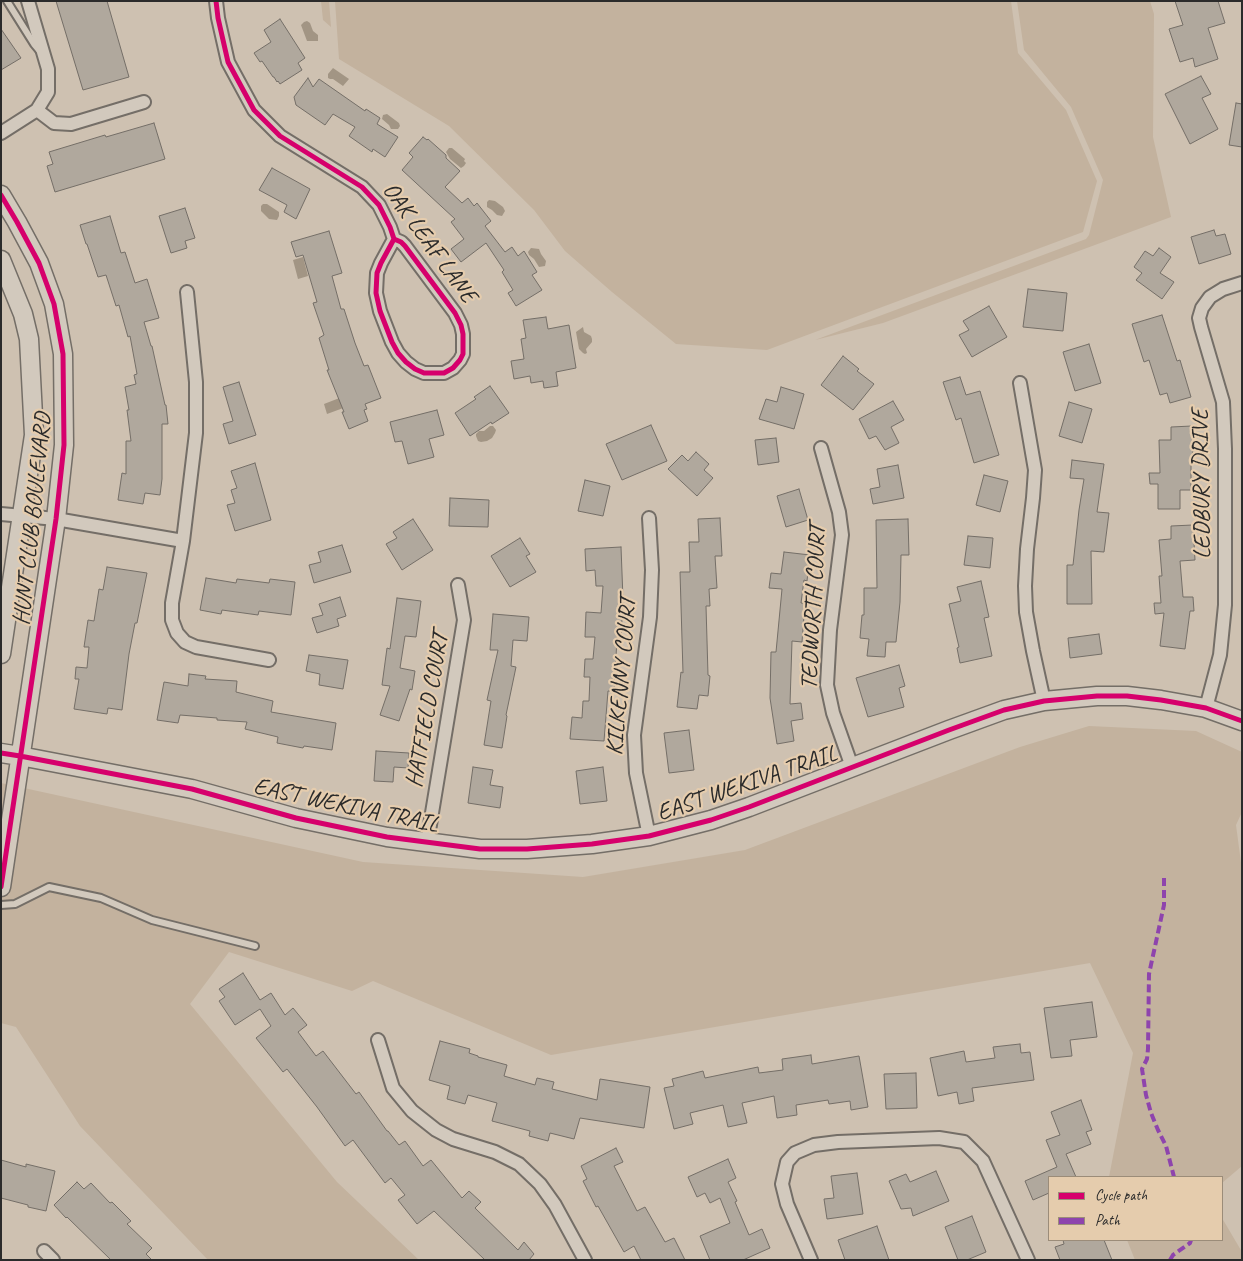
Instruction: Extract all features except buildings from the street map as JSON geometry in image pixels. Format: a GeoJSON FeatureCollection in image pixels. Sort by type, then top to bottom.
{"type":"FeatureCollection","features":[{"type":"Feature","properties":{"kind":"street"},"geometry":{"type":"LineString","coordinates":[[1,133],[37,110],[48,92],[48,70],[28,1]]}},
{"type":"Feature","properties":{"kind":"street","name":"OAK LEAF LANE"},"geometry":{"type":"LineString","coordinates":[[216,1],[228,62],[254,110],[280,136],[362,187],[379,205],[394,239],[381,263],[376,283],[378,301],[392,342],[398,353],[415,369],[424,373],[444,373],[453,368],[463,354],[463,334],[455,313],[405,246],[394,239]]}},
{"type":"Feature","properties":{"kind":"street"},"geometry":{"type":"LineString","coordinates":[[37,110],[54,123],[71,124],[144,102]]}},
{"type":"Feature","properties":{"kind":"street","name":"HUNT CLUB BOULEVARD"},"geometry":{"type":"LineString","coordinates":[[1,195],[39,263],[54,304],[63,354],[64,445],[56,519],[1,888]]}},
{"type":"Feature","properties":{"kind":"street","name":"HUNT CLUB BOULEVARD"},"geometry":{"type":"LineString","coordinates":[[1,260],[23,314],[29,339],[34,435],[1,654]]}},
{"type":"Feature","properties":{"kind":"street","name":"LEDBURY DRIVE"},"geometry":{"type":"LineString","coordinates":[[1206,708],[1220,655],[1225,605],[1225,449],[1223,402],[1199,318],[1202,308],[1210,297],[1242,283]]}},
{"type":"Feature","properties":{"kind":"street"},"geometry":{"type":"LineString","coordinates":[[187,292],[196,382],[196,433],[172,603],[172,620],[177,633],[184,642],[196,647],[269,660]]}},
{"type":"Feature","properties":{"kind":"street"},"geometry":{"type":"LineString","coordinates":[[1020,383],[1035,470],[1026,549],[1026,612],[1032,651],[1044,701]]}},
{"type":"Feature","properties":{"kind":"street","name":"TEDWORTH COURT"},"geometry":{"type":"LineString","coordinates":[[821,448],[840,512],[842,535],[830,630],[827,685],[833,713],[852,767]]}},
{"type":"Feature","properties":{"kind":"street"},"geometry":{"type":"LineString","coordinates":[[1,514],[56,519],[182,541]]}},
{"type":"Feature","properties":{"kind":"street","name":"KILKENNY COURT"},"geometry":{"type":"LineString","coordinates":[[649,518],[652,570],[650,617],[634,735],[636,773],[649,836]]}},
{"type":"Feature","properties":{"kind":"street","name":"HATFIELD COURT"},"geometry":{"type":"LineString","coordinates":[[427,843],[464,620],[458,585]]}},
{"type":"Feature","properties":{"kind":"street","name":"EAST WEKIVA TRAIL"},"geometry":{"type":"LineString","coordinates":[[1,753],[192,790],[306,820],[387,837],[480,849],[527,849],[592,844],[649,836],[710,820],[749,808],[1004,710],[1044,701],[1097,696],[1127,696],[1206,708],[1242,721]]}},
{"type":"Feature","properties":{"kind":"street"},"geometry":{"type":"LineString","coordinates":[[378,1040],[393,1088],[412,1111],[436,1130],[453,1139],[495,1152],[519,1164],[540,1184],[555,1205],[585,1260]]}},
{"type":"Feature","properties":{"kind":"street"},"geometry":{"type":"LineString","coordinates":[[811,1260],[787,1204],[782,1184],[787,1162],[795,1153],[814,1145],[838,1142],[939,1138],[964,1142],[983,1161],[1028,1260]]}},
{"type":"Feature","properties":{"kind":"lane"},"geometry":{"type":"LineString","coordinates":[[7,1],[34,44],[44,56]]}},
{"type":"Feature","properties":{"kind":"lane"},"geometry":{"type":"LineString","coordinates":[[1,905],[15,904],[49,887],[101,898],[152,920],[255,946]]}},
{"type":"Feature","properties":{"kind":"shaded area"},"geometry":{"type":"Polygon","coordinates":[[[321,1],[329,1],[331,27],[323,20],[321,1]]]}},
{"type":"Feature","properties":{"kind":"shaded area"},"geometry":{"type":"Polygon","coordinates":[[[335,1],[1011,1],[1018,53],[1066,110],[1097,181],[1083,232],[767,350],[676,344],[565,251],[534,210],[449,126],[339,59],[335,1]]]}},
{"type":"Feature","properties":{"kind":"shaded area"},"geometry":{"type":"Polygon","coordinates":[[[1017,1],[1150,1],[1154,14],[1153,137],[1171,217],[883,323],[815,340],[1086,239],[1089,235],[1103,180],[1071,107],[1024,50],[1017,1]]]}},
{"type":"Feature","properties":{"kind":"shaded area"},"geometry":{"type":"Polygon","coordinates":[[[307,21],[318,35],[318,41],[307,41],[301,25],[307,21]]]}},
{"type":"Feature","properties":{"kind":"shaded area"},"geometry":{"type":"Polygon","coordinates":[[[333,68],[349,79],[343,86],[328,78],[328,74],[333,68]]]}},
{"type":"Feature","properties":{"kind":"shaded area"},"geometry":{"type":"Polygon","coordinates":[[[387,114],[399,123],[398,129],[391,129],[382,119],[383,115],[387,114]]]}},
{"type":"Feature","properties":{"kind":"shaded area"},"geometry":{"type":"Polygon","coordinates":[[[449,148],[452,148],[465,159],[466,163],[464,166],[461,168],[450,159],[446,152],[449,148]]]}},
{"type":"Feature","properties":{"kind":"shaded area"},"geometry":{"type":"Polygon","coordinates":[[[489,200],[495,201],[503,207],[505,211],[502,216],[497,215],[487,207],[489,200]]]}},
{"type":"Feature","properties":{"kind":"shaded area"},"geometry":{"type":"Polygon","coordinates":[[[267,204],[279,212],[277,220],[269,219],[261,211],[261,206],[267,204]]]}},
{"type":"Feature","properties":{"kind":"shaded area"},"geometry":{"type":"Polygon","coordinates":[[[531,248],[539,249],[546,261],[545,266],[539,267],[529,255],[528,252],[531,248]]]}},
{"type":"Feature","properties":{"kind":"shaded area"},"geometry":{"type":"Polygon","coordinates":[[[303,257],[308,276],[298,279],[293,260],[303,257]]]}},
{"type":"Feature","properties":{"kind":"shaded area"},"geometry":{"type":"Polygon","coordinates":[[[583,327],[584,332],[591,336],[592,339],[585,354],[579,349],[576,332],[583,327]]]}},
{"type":"Feature","properties":{"kind":"shaded area"},"geometry":{"type":"Polygon","coordinates":[[[342,397],[346,407],[327,414],[324,404],[342,397]]]}},
{"type":"Feature","properties":{"kind":"shaded area"},"geometry":{"type":"Polygon","coordinates":[[[493,426],[496,430],[492,438],[487,441],[478,441],[476,434],[493,426]]]}},
{"type":"Feature","properties":{"kind":"shaded area"},"geometry":{"type":"Polygon","coordinates":[[[1089,726],[1196,731],[1242,752],[1242,812],[1236,825],[1242,870],[1242,1166],[1223,1182],[1223,1176],[1109,1176],[1133,1053],[1090,963],[551,1055],[373,981],[352,991],[229,952],[190,1004],[337,1182],[419,1260],[208,1260],[80,1126],[16,1027],[1,1023],[1,783],[363,862],[583,877],[745,850],[1020,747],[1089,726]]]}},
{"type":"Feature","properties":{"kind":"shaded area"},"geometry":{"type":"Polygon","coordinates":[[[1223,1220],[1242,1252],[1242,1260],[1135,1260],[1127,1241],[1223,1241],[1223,1220]]]}},
{"type":"Feature","properties":{"kind":"marked path"},"geometry":{"type":"LineString","coordinates":[[1164,878],[1164,905],[1149,974],[1148,1049],[1147,1059],[1142,1069],[1151,1113],[1166,1146],[1174,1176]]}},
{"type":"Feature","properties":{"kind":"marked path"},"geometry":{"type":"LineString","coordinates":[[1170,1260],[1173,1255],[1191,1241]]}},
{"type":"Feature","properties":{"kind":"cycle path"},"geometry":{"type":"LineString","coordinates":[[216,1],[228,62],[254,110],[280,136],[362,187],[379,205],[394,239],[405,246],[455,313],[463,334],[463,354],[453,368],[444,373],[424,373],[406,362],[392,342],[380,311],[376,293],[377,273],[394,239]]}},
{"type":"Feature","properties":{"kind":"cycle path"},"geometry":{"type":"LineString","coordinates":[[1,195],[39,263],[54,304],[63,354],[64,445],[56,519],[1,887]]}},
{"type":"Feature","properties":{"kind":"cycle path"},"geometry":{"type":"LineString","coordinates":[[1,753],[192,789],[296,818],[387,837],[480,849],[527,849],[592,844],[649,836],[711,820],[1004,710],[1044,701],[1097,696],[1127,696],[1206,708],[1242,721]]}}]}
